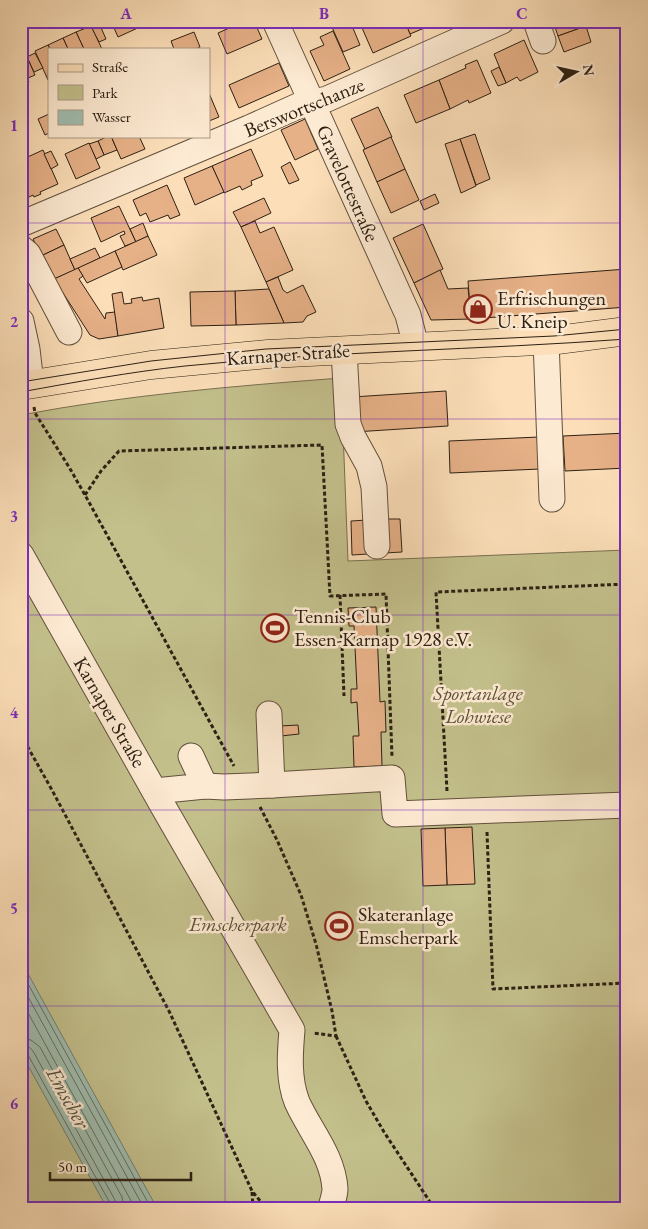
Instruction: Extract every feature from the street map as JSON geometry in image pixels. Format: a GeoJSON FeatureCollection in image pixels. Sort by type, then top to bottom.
{"type":"FeatureCollection","features":[{"type":"Feature","properties":{"kind":"main road","name":"Karnaper Straße"},"geometry":{"type":"LineString","coordinates":[[26,385],[151,365],[268,354],[551,340],[627,331]]}},
{"type":"Feature","properties":{"kind":"main road","name":"Karnaper Straße"},"geometry":{"type":"LineString","coordinates":[[551,340],[627,343]]}},
{"type":"Feature","properties":{"kind":"street","name":"Gravelottestraße"},"geometry":{"type":"LineString","coordinates":[[275,21],[408,315],[416,346]]}},
{"type":"Feature","properties":{"kind":"street","name":"Berswortschanze"},"geometry":{"type":"LineString","coordinates":[[21,224],[298,106],[327,99],[502,21]]}},
{"type":"Feature","properties":{"kind":"street"},"geometry":{"type":"LineString","coordinates":[[21,248],[28,254],[69,332]]}},
{"type":"Feature","properties":{"kind":"street"},"geometry":{"type":"LineString","coordinates":[[21,321],[27,349],[26,385]]}},
{"type":"Feature","properties":{"kind":"street"},"geometry":{"type":"LineString","coordinates":[[551,340],[552,499]]}},
{"type":"Feature","properties":{"kind":"street"},"geometry":{"type":"LineString","coordinates":[[344,350],[348,424],[369,466],[374,487],[377,546]]}},
{"type":"Feature","properties":{"kind":"street","name":"Karnaper Straße"},"geometry":{"type":"LineString","coordinates":[[21,555],[292,1030]]}},
{"type":"Feature","properties":{"kind":"street"},"geometry":{"type":"LineString","coordinates":[[269,714],[272,785]]}},
{"type":"Feature","properties":{"kind":"street"},"geometry":{"type":"LineString","coordinates":[[191,756],[205,786]]}},
{"type":"Feature","properties":{"kind":"street"},"geometry":{"type":"LineString","coordinates":[[155,791],[205,786],[272,785],[392,778],[395,814],[627,805]]}},
{"type":"Feature","properties":{"kind":"street"},"geometry":{"type":"LineString","coordinates":[[292,1030],[290,1074],[297,1100],[329,1160],[335,1191],[331,1208]]}},
{"type":"Feature","properties":{"kind":"path"},"geometry":{"type":"LineString","coordinates":[[26,385],[35,413],[85,495],[240,777],[257,801],[284,852],[301,895],[316,944],[336,1036],[370,1109],[434,1208]]}},
{"type":"Feature","properties":{"kind":"path"},"geometry":{"type":"LineString","coordinates":[[85,495],[101,471],[119,451],[322,444],[330,596],[386,594],[392,778]]}},
{"type":"Feature","properties":{"kind":"path"},"geometry":{"type":"LineString","coordinates":[[448,812],[436,592],[627,584]]}},
{"type":"Feature","properties":{"kind":"path"},"geometry":{"type":"LineString","coordinates":[[340,596],[344,696]]}},
{"type":"Feature","properties":{"kind":"path"},"geometry":{"type":"LineString","coordinates":[[21,735],[169,1011],[252,1191],[266,1208]]}},
{"type":"Feature","properties":{"kind":"path"},"geometry":{"type":"LineString","coordinates":[[486,810],[493,989],[627,983]]}},
{"type":"Feature","properties":{"kind":"path"},"geometry":{"type":"LineString","coordinates":[[292,1030],[336,1036]]}},
{"type":"Feature","properties":{"kind":"path"},"geometry":{"type":"LineString","coordinates":[[252,1191],[253,1208]]}},
{"type":"Feature","properties":{"kind":"green space"},"geometry":{"type":"Polygon","coordinates":[[[341,378],[348,561],[627,550],[627,1208],[21,1208],[21,415],[141,397],[341,378]]]}},
{"type":"Feature","properties":{"kind":"water","name":"Emscher"},"geometry":{"type":"Polygon","coordinates":[[[21,961],[157,1208],[107,1208],[21,1053],[21,961]]]}},
{"type":"Feature","properties":{"kind":"building"},"geometry":{"type":"Polygon","coordinates":[[[111,21],[153,21],[118,37],[111,21]]]}},
{"type":"Feature","properties":{"kind":"building"},"geometry":{"type":"Polygon","coordinates":[[[245,21],[254,21],[262,39],[227,54],[218,33],[245,21]]]}},
{"type":"Feature","properties":{"kind":"building"},"geometry":{"type":"Polygon","coordinates":[[[340,21],[350,21],[360,45],[343,52],[331,25],[340,21]]]}},
{"type":"Feature","properties":{"kind":"building"},"geometry":{"type":"Polygon","coordinates":[[[359,21],[405,21],[411,36],[373,53],[359,21]]]}},
{"type":"Feature","properties":{"kind":"building"},"geometry":{"type":"Polygon","coordinates":[[[405,21],[444,21],[410,34],[405,21]]]}},
{"type":"Feature","properties":{"kind":"building"},"geometry":{"type":"Polygon","coordinates":[[[553,21],[584,21],[586,26],[558,36],[553,21]]]}},
{"type":"Feature","properties":{"kind":"building"},"geometry":{"type":"Polygon","coordinates":[[[99,23],[106,39],[99,42],[91,27],[99,23]]]}},
{"type":"Feature","properties":{"kind":"building"},"geometry":{"type":"Polygon","coordinates":[[[91,26],[102,48],[84,48],[76,32],[91,26]]]}},
{"type":"Feature","properties":{"kind":"building"},"geometry":{"type":"Polygon","coordinates":[[[586,26],[591,42],[564,52],[558,36],[586,26]]]}},
{"type":"Feature","properties":{"kind":"building"},"geometry":{"type":"Polygon","coordinates":[[[333,31],[350,69],[324,81],[310,51],[324,45],[320,37],[333,31]]]}},
{"type":"Feature","properties":{"kind":"building"},"geometry":{"type":"Polygon","coordinates":[[[76,32],[84,48],[68,48],[63,38],[76,32]]]}},
{"type":"Feature","properties":{"kind":"building"},"geometry":{"type":"Polygon","coordinates":[[[194,32],[200,47],[174,48],[171,41],[194,32]]]}},
{"type":"Feature","properties":{"kind":"building"},"geometry":{"type":"Polygon","coordinates":[[[63,38],[68,48],[50,48],[48,45],[63,38]]]}},
{"type":"Feature","properties":{"kind":"building"},"geometry":{"type":"Polygon","coordinates":[[[524,40],[538,72],[520,81],[517,77],[506,83],[494,54],[524,40]]]}},
{"type":"Feature","properties":{"kind":"building"},"geometry":{"type":"Polygon","coordinates":[[[48,45],[50,48],[48,80],[35,51],[48,45]]]}},
{"type":"Feature","properties":{"kind":"building"},"geometry":{"type":"Polygon","coordinates":[[[35,53],[43,68],[34,72],[27,57],[35,53]]]}},
{"type":"Feature","properties":{"kind":"building"},"geometry":{"type":"Polygon","coordinates":[[[27,57],[35,75],[28,78],[21,64],[21,59],[27,57]]]}},
{"type":"Feature","properties":{"kind":"building"},"geometry":{"type":"Polygon","coordinates":[[[477,60],[491,93],[469,103],[468,100],[450,109],[439,80],[466,68],[465,65],[477,60]]]}},
{"type":"Feature","properties":{"kind":"building"},"geometry":{"type":"Polygon","coordinates":[[[279,63],[289,86],[239,108],[229,85],[279,63]]]}},
{"type":"Feature","properties":{"kind":"building"},"geometry":{"type":"Polygon","coordinates":[[[21,64],[29,82],[21,86],[21,64]]]}},
{"type":"Feature","properties":{"kind":"building"},"geometry":{"type":"Polygon","coordinates":[[[499,67],[506,83],[498,86],[491,71],[499,67]]]}},
{"type":"Feature","properties":{"kind":"building"},"geometry":{"type":"Polygon","coordinates":[[[439,80],[450,109],[416,123],[404,95],[439,80]]]}},
{"type":"Feature","properties":{"kind":"building"},"geometry":{"type":"Polygon","coordinates":[[[210,95],[219,117],[210,121],[210,95]]]}},
{"type":"Feature","properties":{"kind":"building"},"geometry":{"type":"Polygon","coordinates":[[[378,107],[392,137],[365,149],[351,119],[378,107]]]}},
{"type":"Feature","properties":{"kind":"building"},"geometry":{"type":"Polygon","coordinates":[[[48,114],[48,134],[45,135],[38,119],[48,114]]]}},
{"type":"Feature","properties":{"kind":"building"},"geometry":{"type":"Polygon","coordinates":[[[305,119],[318,149],[295,160],[281,130],[305,119]]]}},
{"type":"Feature","properties":{"kind":"building"},"geometry":{"type":"Polygon","coordinates":[[[475,134],[490,179],[476,185],[460,139],[475,134]]]}},
{"type":"Feature","properties":{"kind":"building"},"geometry":{"type":"Polygon","coordinates":[[[391,137],[405,169],[377,182],[363,150],[391,137]]]}},
{"type":"Feature","properties":{"kind":"building"},"geometry":{"type":"Polygon","coordinates":[[[104,138],[112,138],[117,150],[104,155],[98,141],[104,138]]]}},
{"type":"Feature","properties":{"kind":"building"},"geometry":{"type":"Polygon","coordinates":[[[112,138],[140,138],[145,149],[121,159],[112,138]]]}},
{"type":"Feature","properties":{"kind":"building"},"geometry":{"type":"Polygon","coordinates":[[[460,139],[476,186],[461,193],[445,144],[460,139]]]}},
{"type":"Feature","properties":{"kind":"building"},"geometry":{"type":"Polygon","coordinates":[[[98,141],[104,155],[96,159],[89,144],[98,141]]]}},
{"type":"Feature","properties":{"kind":"building"},"geometry":{"type":"Polygon","coordinates":[[[89,143],[100,168],[76,179],[65,154],[89,143]]]}},
{"type":"Feature","properties":{"kind":"building"},"geometry":{"type":"Polygon","coordinates":[[[251,149],[263,176],[251,181],[252,185],[242,190],[240,186],[224,193],[212,166],[251,149]]]}},
{"type":"Feature","properties":{"kind":"building"},"geometry":{"type":"Polygon","coordinates":[[[43,150],[58,184],[40,192],[41,194],[34,197],[33,195],[21,201],[21,160],[43,150]]]}},
{"type":"Feature","properties":{"kind":"building"},"geometry":{"type":"Polygon","coordinates":[[[51,151],[58,165],[51,169],[44,154],[51,151]]]}},
{"type":"Feature","properties":{"kind":"building"},"geometry":{"type":"Polygon","coordinates":[[[290,162],[299,180],[289,184],[281,167],[290,162]]]}},
{"type":"Feature","properties":{"kind":"building"},"geometry":{"type":"Polygon","coordinates":[[[212,166],[224,192],[195,205],[184,178],[212,166]]]}},
{"type":"Feature","properties":{"kind":"building"},"geometry":{"type":"Polygon","coordinates":[[[405,169],[419,200],[391,213],[377,182],[405,169]]]}},
{"type":"Feature","properties":{"kind":"building"},"geometry":{"type":"Polygon","coordinates":[[[167,185],[180,215],[170,219],[168,215],[150,222],[146,213],[140,216],[133,200],[167,185]]]}},
{"type":"Feature","properties":{"kind":"building"},"geometry":{"type":"Polygon","coordinates":[[[435,194],[439,203],[424,210],[420,201],[435,194]]]}},
{"type":"Feature","properties":{"kind":"building"},"geometry":{"type":"Polygon","coordinates":[[[264,198],[271,213],[241,227],[233,212],[264,198]]]}},
{"type":"Feature","properties":{"kind":"building"},"geometry":{"type":"Polygon","coordinates":[[[119,206],[136,242],[125,246],[120,236],[125,234],[124,231],[101,242],[91,218],[119,206]]]}},
{"type":"Feature","properties":{"kind":"building"},"geometry":{"type":"Polygon","coordinates":[[[255,221],[260,233],[274,227],[293,270],[266,282],[241,227],[255,221]]]}},
{"type":"Feature","properties":{"kind":"building"},"geometry":{"type":"Polygon","coordinates":[[[143,223],[148,236],[136,242],[130,229],[143,223]]]}},
{"type":"Feature","properties":{"kind":"building"},"geometry":{"type":"Polygon","coordinates":[[[423,224],[443,269],[414,283],[393,238],[423,224]]]}},
{"type":"Feature","properties":{"kind":"building"},"geometry":{"type":"Polygon","coordinates":[[[56,229],[64,245],[41,256],[33,239],[56,229]]]}},
{"type":"Feature","properties":{"kind":"building"},"geometry":{"type":"Polygon","coordinates":[[[148,236],[157,255],[123,270],[115,251],[148,236]]]}},
{"type":"Feature","properties":{"kind":"building"},"geometry":{"type":"Polygon","coordinates":[[[64,245],[75,270],[54,279],[41,256],[64,245]]]}},
{"type":"Feature","properties":{"kind":"building"},"geometry":{"type":"Polygon","coordinates":[[[95,248],[100,258],[75,270],[70,259],[95,248]]]}},
{"type":"Feature","properties":{"kind":"building"},"geometry":{"type":"Polygon","coordinates":[[[115,251],[122,267],[87,283],[78,268],[115,251]]]}},
{"type":"Feature","properties":{"kind":"building"},"geometry":{"type":"Polygon","coordinates":[[[78,268],[83,276],[79,279],[105,319],[106,313],[115,312],[118,336],[99,339],[90,335],[54,279],[78,268]]]}},
{"type":"Feature","properties":{"kind":"building"},"geometry":{"type":"Polygon","coordinates":[[[627,269],[627,307],[471,319],[468,281],[627,269]]]}},
{"type":"Feature","properties":{"kind":"building"},"geometry":{"type":"Polygon","coordinates":[[[440,270],[448,289],[468,288],[471,319],[431,320],[414,283],[440,270]]]}},
{"type":"Feature","properties":{"kind":"building"},"geometry":{"type":"Polygon","coordinates":[[[278,277],[283,290],[287,293],[303,285],[316,312],[307,316],[303,322],[284,323],[266,282],[278,277]]]}},
{"type":"Feature","properties":{"kind":"building"},"geometry":{"type":"Polygon","coordinates":[[[269,289],[284,323],[236,325],[235,291],[269,289]]]}},
{"type":"Feature","properties":{"kind":"building"},"geometry":{"type":"Polygon","coordinates":[[[235,291],[236,325],[191,326],[190,292],[235,291]]]}},
{"type":"Feature","properties":{"kind":"building"},"geometry":{"type":"Polygon","coordinates":[[[122,292],[124,304],[132,303],[131,299],[142,297],[143,301],[159,298],[164,328],[118,336],[112,294],[122,292]]]}},
{"type":"Feature","properties":{"kind":"building"},"geometry":{"type":"Polygon","coordinates":[[[446,391],[448,426],[354,432],[352,397],[446,391]]]}},
{"type":"Feature","properties":{"kind":"building"},"geometry":{"type":"Polygon","coordinates":[[[627,433],[627,468],[565,471],[563,436],[627,433]]]}},
{"type":"Feature","properties":{"kind":"building"},"geometry":{"type":"Polygon","coordinates":[[[539,437],[540,469],[450,473],[449,441],[539,437]]]}},
{"type":"Feature","properties":{"kind":"building"},"geometry":{"type":"Polygon","coordinates":[[[384,519],[400,519],[402,552],[385,553],[384,519]]]}},
{"type":"Feature","properties":{"kind":"building"},"geometry":{"type":"Polygon","coordinates":[[[367,520],[368,554],[352,555],[351,521],[367,520]]]}},
{"type":"Feature","properties":{"kind":"building"},"geometry":{"type":"Polygon","coordinates":[[[376,607],[380,702],[385,701],[386,732],[381,732],[382,766],[354,767],[353,736],[359,736],[357,702],[351,703],[351,689],[357,689],[354,626],[349,626],[348,608],[376,607]]]}},
{"type":"Feature","properties":{"kind":"building"},"geometry":{"type":"Polygon","coordinates":[[[298,725],[299,734],[281,736],[280,726],[298,725]]]}},
{"type":"Feature","properties":{"kind":"building"},"geometry":{"type":"Polygon","coordinates":[[[472,827],[475,884],[447,885],[445,828],[472,827]]]}},
{"type":"Feature","properties":{"kind":"building"},"geometry":{"type":"Polygon","coordinates":[[[445,828],[447,885],[423,886],[421,829],[445,828]]]}},
{"type":"Feature","properties":{"kind":"tram line"},"geometry":{"type":"LineString","coordinates":[[21,382],[151,361],[266,349],[554,336],[627,329]]}},
{"type":"Feature","properties":{"kind":"tram line"},"geometry":{"type":"LineString","coordinates":[[21,392],[144,371],[240,361],[627,339]]}},
{"type":"Feature","properties":{"kind":"place","name":"Erfrischungen U. Kneip"},"geometry":{"type":"Point","coordinates":[478,309]}},
{"type":"Feature","properties":{"kind":"place","name":"Tennis-Club Essen-Karnap 1928 e.V."},"geometry":{"type":"Point","coordinates":[275,628]}},
{"type":"Feature","properties":{"kind":"place","name":"Skateranlage Emscherpark"},"geometry":{"type":"Point","coordinates":[339,926]}},
{"type":"Feature","properties":{"kind":"park label","name":"Sportanlage Lohwiese"},"geometry":{"type":"Point","coordinates":[478,704]}},
{"type":"Feature","properties":{"kind":"park label","name":"Emscherpark"},"geometry":{"type":"Point","coordinates":[238,924]}}]}
